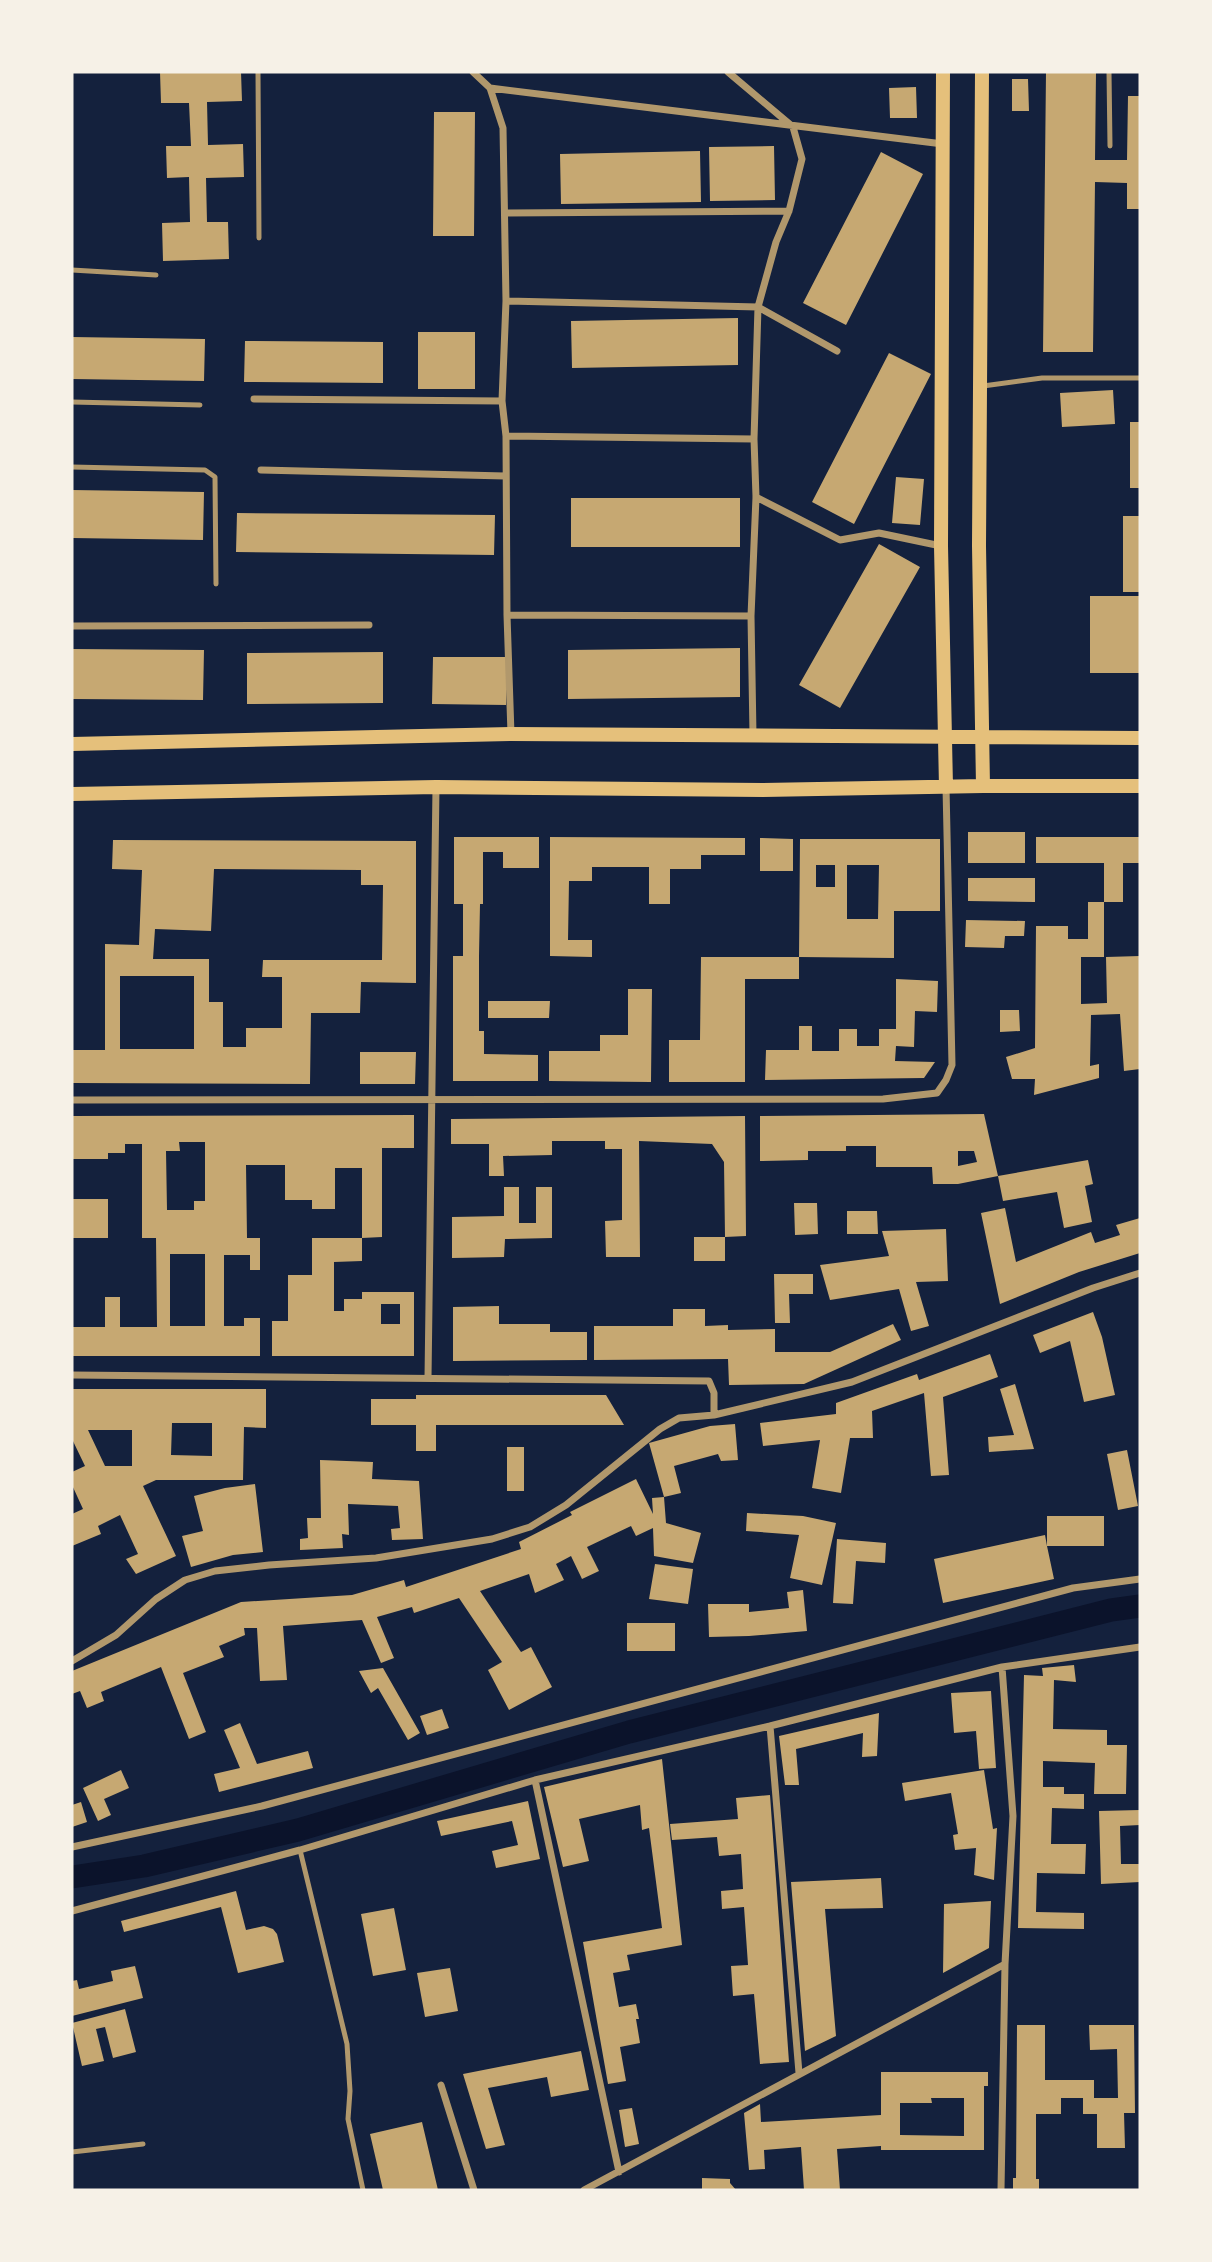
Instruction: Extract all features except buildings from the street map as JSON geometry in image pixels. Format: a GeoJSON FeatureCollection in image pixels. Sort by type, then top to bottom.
{"type":"FeatureCollection","features":[{"type":"Feature","properties":{"kind":"main road"},"geometry":{"type":"LineString","coordinates":[[943,72],[941,546],[946,787]]}},
{"type":"Feature","properties":{"kind":"main road"},"geometry":{"type":"LineString","coordinates":[[982,72],[979,546],[983,786]]}},
{"type":"Feature","properties":{"kind":"main road"},"geometry":{"type":"LineString","coordinates":[[72,744],[511,734],[1140,738]]}},
{"type":"Feature","properties":{"kind":"main road"},"geometry":{"type":"LineString","coordinates":[[72,794],[436,787],[763,790],[1140,786]]}},
{"type":"Feature","properties":{"kind":"street"},"geometry":{"type":"LineString","coordinates":[[473,72],[490,88],[503,128],[506,302],[502,401],[506,436],[511,734]]}},
{"type":"Feature","properties":{"kind":"street"},"geometry":{"type":"LineString","coordinates":[[728,72],[793,127],[802,159],[789,211],[775,242],[758,307],[754,439],[756,496],[751,616],[753,735]]}},
{"type":"Feature","properties":{"kind":"street"},"geometry":{"type":"LineString","coordinates":[[490,88],[943,144]]}},
{"type":"Feature","properties":{"kind":"street"},"geometry":{"type":"LineString","coordinates":[[505,212],[789,211]]}},
{"type":"Feature","properties":{"kind":"street"},"geometry":{"type":"LineString","coordinates":[[506,302],[758,307],[838,351]]}},
{"type":"Feature","properties":{"kind":"street"},"geometry":{"type":"LineString","coordinates":[[254,399],[502,401]]}},
{"type":"Feature","properties":{"kind":"street"},"geometry":{"type":"LineString","coordinates":[[506,436],[754,439]]}},
{"type":"Feature","properties":{"kind":"street"},"geometry":{"type":"LineString","coordinates":[[261,470],[505,475]]}},
{"type":"Feature","properties":{"kind":"street"},"geometry":{"type":"LineString","coordinates":[[756,496],[840,540],[879,533],[941,546]]}},
{"type":"Feature","properties":{"kind":"street"},"geometry":{"type":"LineString","coordinates":[[507,615],[751,616]]}},
{"type":"Feature","properties":{"kind":"street"},"geometry":{"type":"LineString","coordinates":[[72,626],[369,625]]}},
{"type":"Feature","properties":{"kind":"street"},"geometry":{"type":"LineString","coordinates":[[429,1378],[436,787]]}},
{"type":"Feature","properties":{"kind":"street"},"geometry":{"type":"LineString","coordinates":[[72,1100],[883,1099],[937,1093],[952,1065],[946,787]]}},
{"type":"Feature","properties":{"kind":"street"},"geometry":{"type":"LineString","coordinates":[[72,1661],[116,1635],[156,1599],[185,1580],[215,1571],[376,1558],[492,1539],[530,1527],[566,1506],[660,1429],[679,1418],[714,1415],[852,1382],[1093,1288],[1140,1273]]}},
{"type":"Feature","properties":{"kind":"street"},"geometry":{"type":"LineString","coordinates":[[72,1375],[709,1381],[714,1393],[714,1415]]}},
{"type":"Feature","properties":{"kind":"street"},"geometry":{"type":"LineString","coordinates":[[72,1847],[262,1806],[1073,1588],[1140,1579]]}},
{"type":"Feature","properties":{"kind":"street"},"geometry":{"type":"LineString","coordinates":[[72,1911],[300,1850],[535,1780],[770,1726],[1002,1667],[1140,1647]]}},
{"type":"Feature","properties":{"kind":"street"},"geometry":{"type":"LineString","coordinates":[[1001,2190],[1005,1964],[1013,1816],[1002,1667]]}},
{"type":"Feature","properties":{"kind":"street"},"geometry":{"type":"LineString","coordinates":[[770,1726],[799,2073]]}},
{"type":"Feature","properties":{"kind":"street"},"geometry":{"type":"LineString","coordinates":[[535,1780],[619,2172]]}},
{"type":"Feature","properties":{"kind":"street"},"geometry":{"type":"LineString","coordinates":[[584,2190],[1005,1964]]}},
{"type":"Feature","properties":{"kind":"street"},"geometry":{"type":"LineString","coordinates":[[442,2085],[474,2190]]}},
{"type":"Feature","properties":{"kind":"lane"},"geometry":{"type":"LineString","coordinates":[[258,72],[259,239]]}},
{"type":"Feature","properties":{"kind":"lane"},"geometry":{"type":"LineString","coordinates":[[1109,72],[1110,146]]}},
{"type":"Feature","properties":{"kind":"lane"},"geometry":{"type":"LineString","coordinates":[[72,270],[156,275]]}},
{"type":"Feature","properties":{"kind":"lane"},"geometry":{"type":"LineString","coordinates":[[980,386],[1042,378],[1140,378]]}},
{"type":"Feature","properties":{"kind":"lane"},"geometry":{"type":"LineString","coordinates":[[72,402],[200,405]]}},
{"type":"Feature","properties":{"kind":"lane"},"geometry":{"type":"LineString","coordinates":[[72,467],[205,470],[215,477],[216,584]]}},
{"type":"Feature","properties":{"kind":"lane"},"geometry":{"type":"LineString","coordinates":[[300,1850],[347,2044],[350,2091],[348,2119],[363,2190]]}},
{"type":"Feature","properties":{"kind":"lane"},"geometry":{"type":"LineString","coordinates":[[72,2152],[144,2144]]}},
{"type":"Feature","properties":{"kind":"waterway"},"geometry":{"type":"LineString","coordinates":[[72,1877],[144,1866],[298,1830],[629,1732],[1111,1610],[1140,1606]]}}]}
